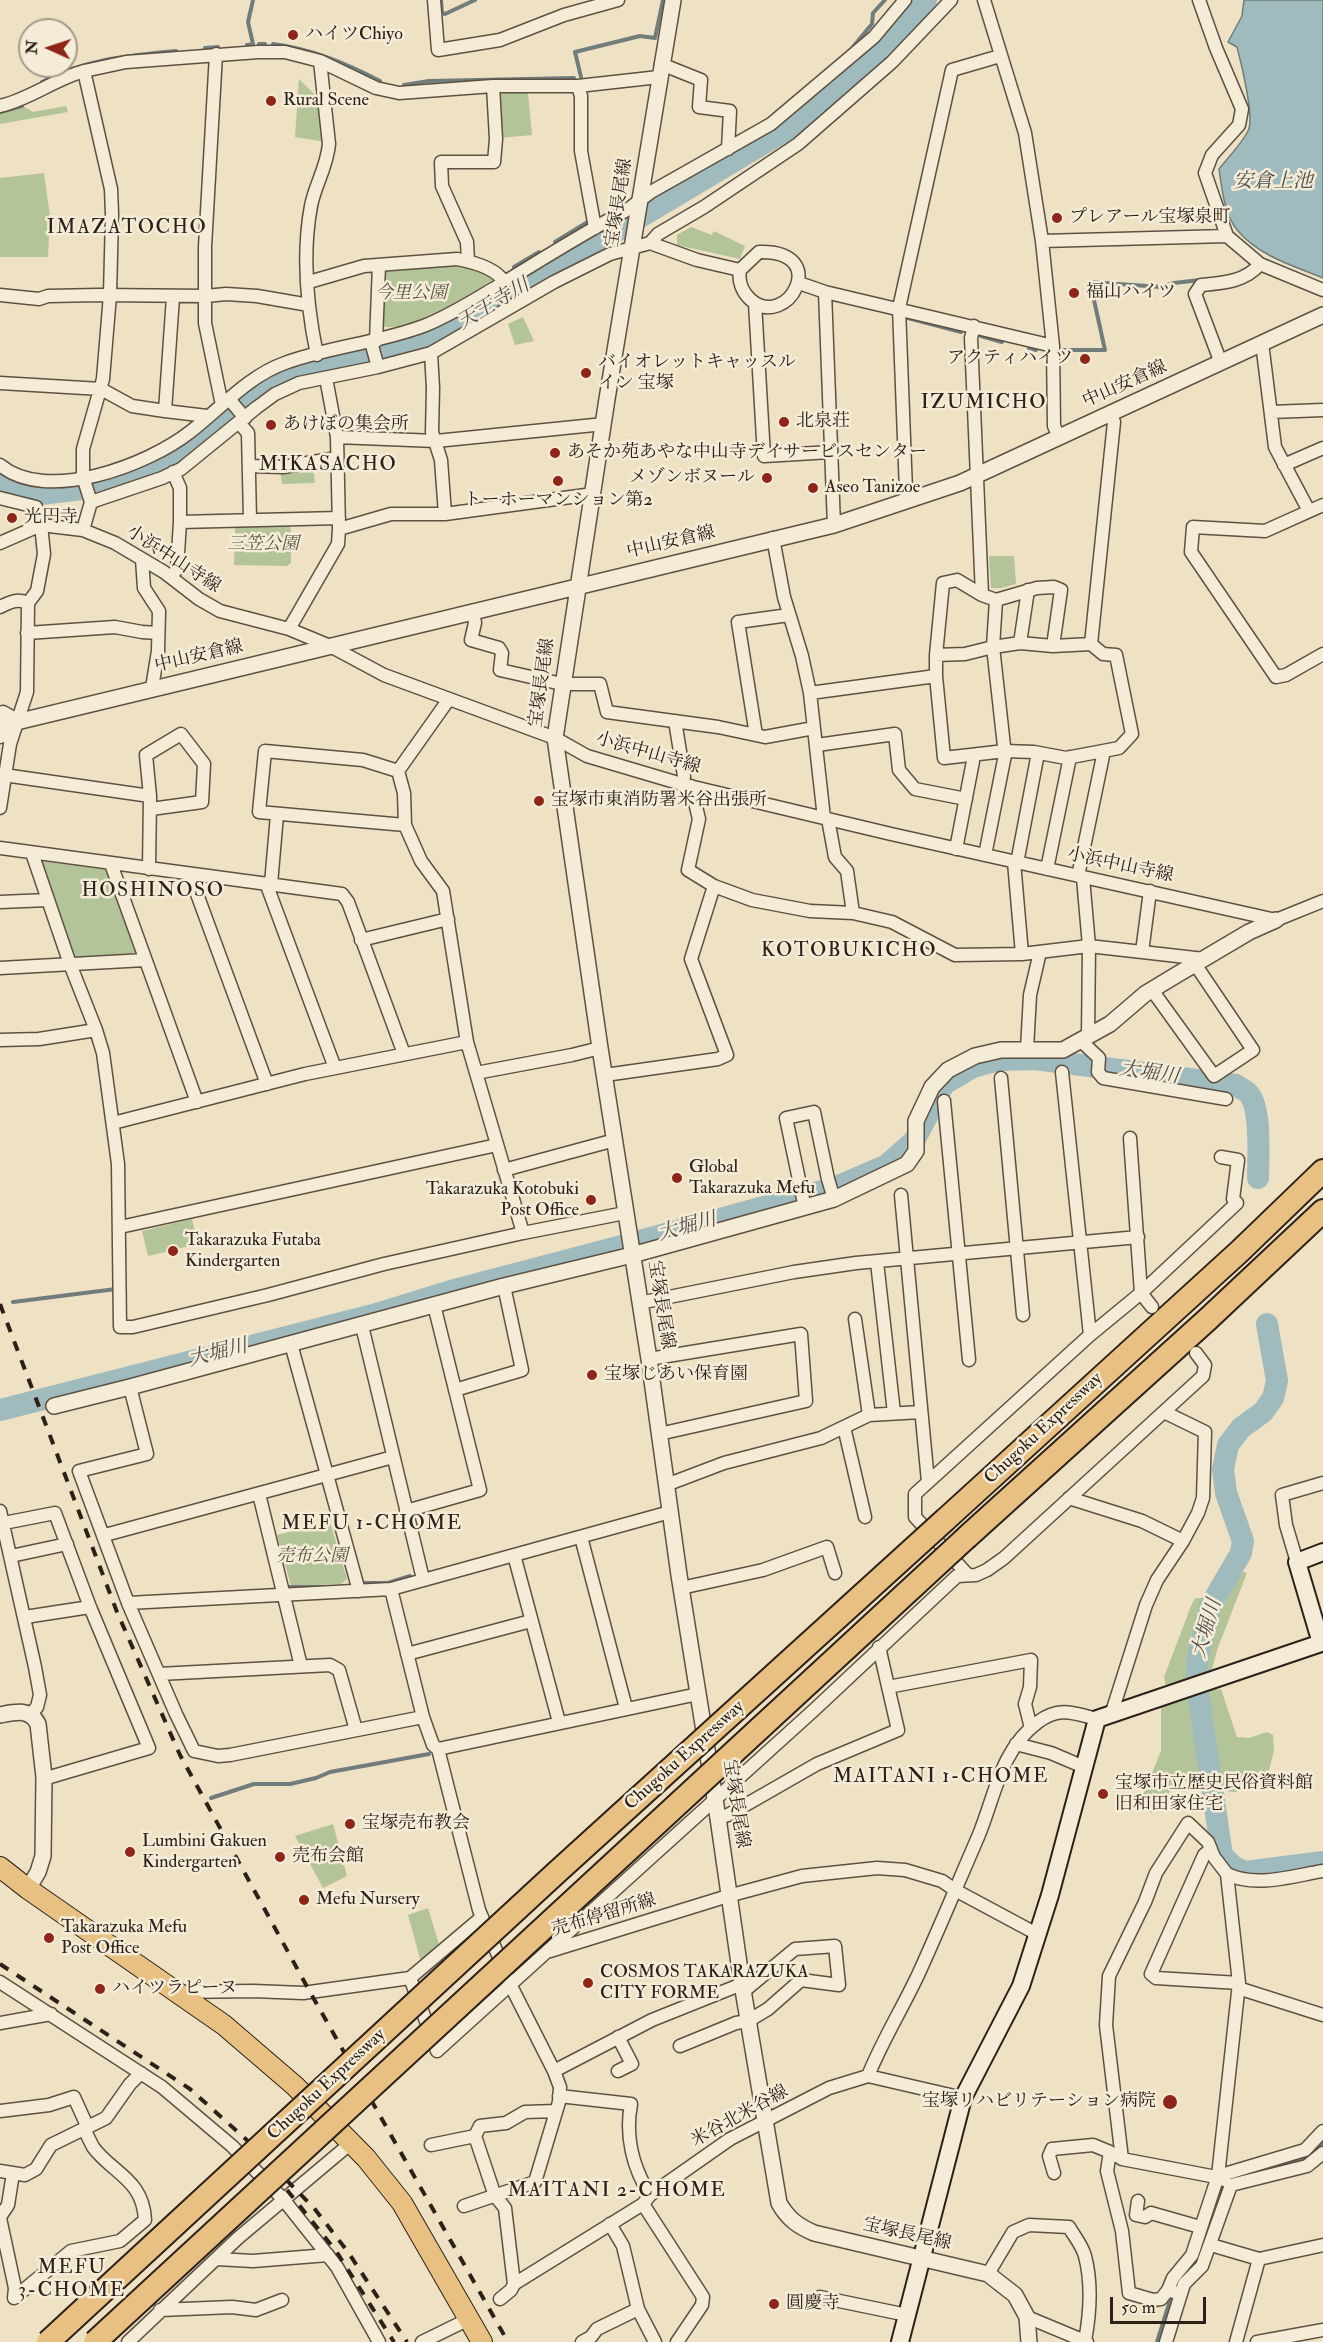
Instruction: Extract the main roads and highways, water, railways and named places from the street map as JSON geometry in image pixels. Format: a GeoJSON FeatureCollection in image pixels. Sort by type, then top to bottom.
{"type":"FeatureCollection","features":[{"type":"Feature","properties":{"kind":"highway"},"geometry":{"type":"LineString","coordinates":[[1240,1251],[1323,1156]]}},
{"type":"Feature","properties":{"kind":"highway","name":"Chugoku Expressway"},"geometry":{"type":"LineString","coordinates":[[48,2342],[547,1881],[1240,1251],[1323,1171]]}},
{"type":"Feature","properties":{"kind":"highway","name":"Chugoku Expressway"},"geometry":{"type":"LineString","coordinates":[[95,2342],[1323,1211]]}},
{"type":"Feature","properties":{"kind":"highway"},"geometry":{"type":"LineString","coordinates":[[1208,1319],[1323,1223]]}},
{"type":"Feature","properties":{"kind":"highway"},"geometry":{"type":"LineString","coordinates":[[0,1867],[28,1889],[224,2025],[286,2078],[351,2143],[402,2203],[482,2342]]}},
{"type":"Feature","properties":{"kind":"main road"},"geometry":{"type":"LineString","coordinates":[[900,2342],[963,2098],[1021,1986],[1050,1895],[1084,1767],[1104,1717],[1322,1643],[1297,1562],[1323,1552]]}},
{"type":"Feature","properties":{"kind":"water","name":"安倉上池"},"geometry":{"type":"Polygon","coordinates":[[[1244,0],[1323,0],[1323,278],[1266,254],[1246,240],[1233,225],[1227,210],[1219,169],[1242,141],[1250,125],[1247,90],[1237,47],[1228,42],[1242,16],[1244,0]]]}},
{"type":"Feature","properties":{"kind":"waterway"},"geometry":{"type":"LineString","coordinates":[[247,45],[253,44],[248,22],[253,0]]}},
{"type":"Feature","properties":{"kind":"waterway"},"geometry":{"type":"LineString","coordinates":[[441,0],[442,13],[445,14],[475,0]]}},
{"type":"Feature","properties":{"kind":"waterway"},"geometry":{"type":"LineString","coordinates":[[581,77],[575,52],[640,36],[655,38],[663,0]]}},
{"type":"Feature","properties":{"kind":"waterway"},"geometry":{"type":"LineString","coordinates":[[852,48],[872,24],[873,13],[885,0]]}},
{"type":"Feature","properties":{"kind":"waterway","name":"天王寺川"},"geometry":{"type":"LineString","coordinates":[[0,484],[41,494],[98,487],[131,476],[176,459],[267,388],[291,373],[395,350],[444,334],[786,130],[840,90],[893,39],[926,0]]}},
{"type":"Feature","properties":{"kind":"waterway"},"geometry":{"type":"LineString","coordinates":[[259,44],[265,44]]}},
{"type":"Feature","properties":{"kind":"waterway"},"geometry":{"type":"LineString","coordinates":[[273,44],[301,49],[328,58],[380,81]]}},
{"type":"Feature","properties":{"kind":"waterway"},"geometry":{"type":"LineString","coordinates":[[205,48],[218,47]]}},
{"type":"Feature","properties":{"kind":"waterway"},"geometry":{"type":"LineString","coordinates":[[42,82],[91,63],[176,51]]}},
{"type":"Feature","properties":{"kind":"waterway"},"geometry":{"type":"LineString","coordinates":[[404,85],[429,81],[574,78]]}},
{"type":"Feature","properties":{"kind":"waterway"},"geometry":{"type":"LineString","coordinates":[[0,112],[22,106]]}},
{"type":"Feature","properties":{"kind":"waterway"},"geometry":{"type":"LineString","coordinates":[[555,242],[586,223]]}},
{"type":"Feature","properties":{"kind":"waterway"},"geometry":{"type":"LineString","coordinates":[[514,267],[539,252]]}},
{"type":"Feature","properties":{"kind":"waterway"},"geometry":{"type":"LineString","coordinates":[[1061,350],[1105,350],[1090,282],[1161,287],[1200,280]]}},
{"type":"Feature","properties":{"kind":"waterway"},"geometry":{"type":"LineString","coordinates":[[908,318],[961,332]]}},
{"type":"Feature","properties":{"kind":"waterway"},"geometry":{"type":"LineString","coordinates":[[981,336],[1002,342]]}},
{"type":"Feature","properties":{"kind":"waterway"},"geometry":{"type":"LineString","coordinates":[[1029,348],[1036,350]]}},
{"type":"Feature","properties":{"kind":"waterway","name":"大堀川"},"geometry":{"type":"LineString","coordinates":[[0,1410],[373,1315],[451,1291],[836,1187],[887,1165],[914,1141],[944,1084],[973,1067],[999,1060],[1035,1059],[1236,1085],[1248,1093],[1255,1110],[1258,1134],[1258,1178]]}},
{"type":"Feature","properties":{"kind":"waterway"},"geometry":{"type":"LineString","coordinates":[[13,1302],[116,1289]]}},
{"type":"Feature","properties":{"kind":"waterway","name":"大堀川"},"geometry":{"type":"LineString","coordinates":[[1267,1324],[1277,1381],[1273,1398],[1263,1412],[1241,1428],[1228,1445],[1223,1469],[1226,1493],[1243,1541],[1241,1553],[1210,1606],[1197,1662],[1198,1692],[1222,1855],[1234,1867],[1245,1872],[1323,1862]]}},
{"type":"Feature","properties":{"kind":"waterway"},"geometry":{"type":"LineString","coordinates":[[365,1583],[388,1583],[410,1576]]}},
{"type":"Feature","properties":{"kind":"waterway"},"geometry":{"type":"LineString","coordinates":[[287,1587],[325,1587]]}},
{"type":"Feature","properties":{"kind":"waterway"},"geometry":{"type":"LineString","coordinates":[[211,1798],[254,1784],[290,1784],[330,1772],[429,1754]]}},
{"type":"Feature","properties":{"kind":"waterway"},"geometry":{"type":"LineString","coordinates":[[1256,2171],[1309,2157],[1323,2144]]}},
{"type":"Feature","properties":{"kind":"waterway"},"geometry":{"type":"LineString","coordinates":[[1193,2267],[1199,2258],[1220,2190]]}},
{"type":"Feature","properties":{"kind":"waterway"},"geometry":{"type":"LineString","coordinates":[[1157,2342],[1172,2294]]}},
{"type":"Feature","properties":{"kind":"tunnel"},"geometry":{"type":"LineString","coordinates":[[1152,1307],[1186,1343]]}},
{"type":"Feature","properties":{"kind":"railway"},"geometry":{"type":"LineString","coordinates":[[0,1304],[117,1612],[180,1755],[310,1992],[508,2342]]}},
{"type":"Feature","properties":{"kind":"railway"},"geometry":{"type":"LineString","coordinates":[[0,1964],[190,2089],[249,2142],[314,2208],[348,2252],[407,2342]]}},
{"type":"Feature","properties":{"kind":"railway"},"geometry":{"type":"LineString","coordinates":[[287,2190],[336,2251],[394,2342]]}},
{"type":"Feature","properties":{"kind":"place","name":"ハイツChiyo"},"geometry":{"type":"Point","coordinates":[293,35]}},
{"type":"Feature","properties":{"kind":"place","name":"Rural Scene"},"geometry":{"type":"Point","coordinates":[271,101]}},
{"type":"Feature","properties":{"kind":"place","name":"プレアール宝塚泉町"},"geometry":{"type":"Point","coordinates":[1057,218]}},
{"type":"Feature","properties":{"kind":"place","name":"福山ハイツ"},"geometry":{"type":"Point","coordinates":[1074,293]}},
{"type":"Feature","properties":{"kind":"place","name":"アクティハイツ"},"geometry":{"type":"Point","coordinates":[1085,359]}},
{"type":"Feature","properties":{"kind":"place","name":"バイオレットキャッスル イン 宝塚"},"geometry":{"type":"Point","coordinates":[586,373]}},
{"type":"Feature","properties":{"kind":"place","name":"北泉荘"},"geometry":{"type":"Point","coordinates":[784,422]}},
{"type":"Feature","properties":{"kind":"place","name":"あけぼの集会所"},"geometry":{"type":"Point","coordinates":[271,425]}},
{"type":"Feature","properties":{"kind":"place","name":"あそか苑あやな中山寺デイサービスセンター"},"geometry":{"type":"Point","coordinates":[555,453]}},
{"type":"Feature","properties":{"kind":"place","name":"メゾンボヌール"},"geometry":{"type":"Point","coordinates":[767,478]}},
{"type":"Feature","properties":{"kind":"place","name":"トーホーマンション第2"},"geometry":{"type":"Point","coordinates":[558,481]}},
{"type":"Feature","properties":{"kind":"place","name":"Aseo Tanizoe"},"geometry":{"type":"Point","coordinates":[813,488]}},
{"type":"Feature","properties":{"kind":"place","name":"光円寺"},"geometry":{"type":"Point","coordinates":[12,518]}},
{"type":"Feature","properties":{"kind":"place","name":"宝塚市東消防署米谷出張所"},"geometry":{"type":"Point","coordinates":[539,801]}},
{"type":"Feature","properties":{"kind":"place","name":"Global Takarazuka Mefu"},"geometry":{"type":"Point","coordinates":[677,1178]}},
{"type":"Feature","properties":{"kind":"place","name":"Takarazuka Kotobuki Post Office"},"geometry":{"type":"Point","coordinates":[591,1200]}},
{"type":"Feature","properties":{"kind":"place","name":"Takarazuka Futaba Kindergarten"},"geometry":{"type":"Point","coordinates":[173,1251]}},
{"type":"Feature","properties":{"kind":"place","name":"宝塚じあい保育園"},"geometry":{"type":"Point","coordinates":[592,1375]}},
{"type":"Feature","properties":{"kind":"place","name":"宝塚市立歴史民俗資料館 旧和田家住宅"},"geometry":{"type":"Point","coordinates":[1103,1794]}},
{"type":"Feature","properties":{"kind":"place","name":"宝塚売布教会"},"geometry":{"type":"Point","coordinates":[350,1824]}},
{"type":"Feature","properties":{"kind":"place","name":"Lumbini Gakuen Kindergarten"},"geometry":{"type":"Point","coordinates":[130,1852]}},
{"type":"Feature","properties":{"kind":"place","name":"売布会館"},"geometry":{"type":"Point","coordinates":[280,1857]}},
{"type":"Feature","properties":{"kind":"place","name":"Mefu Nursery"},"geometry":{"type":"Point","coordinates":[304,1900]}},
{"type":"Feature","properties":{"kind":"place","name":"Takarazuka Mefu Post Office"},"geometry":{"type":"Point","coordinates":[49,1938]}},
{"type":"Feature","properties":{"kind":"place","name":"COSMOS TAKARAZUKA CITY FORME"},"geometry":{"type":"Point","coordinates":[588,1983]}},
{"type":"Feature","properties":{"kind":"place","name":"ハイツラピーヌ"},"geometry":{"type":"Point","coordinates":[100,1989]}},
{"type":"Feature","properties":{"kind":"place","name":"宝塚リハビリテーション病院"},"geometry":{"type":"Point","coordinates":[1170,2102]}},
{"type":"Feature","properties":{"kind":"place","name":"圓慶寺"},"geometry":{"type":"Point","coordinates":[774,2304]}},
{"type":"Feature","properties":{"kind":"district","name":"IMAZATOCHO"},"geometry":{"type":"Point","coordinates":[127,229]}},
{"type":"Feature","properties":{"kind":"district","name":"IZUMICHO"},"geometry":{"type":"Point","coordinates":[984,404]}},
{"type":"Feature","properties":{"kind":"district","name":"MIKASACHO"},"geometry":{"type":"Point","coordinates":[328,466]}},
{"type":"Feature","properties":{"kind":"district","name":"HOSHINOSO"},"geometry":{"type":"Point","coordinates":[153,892]}},
{"type":"Feature","properties":{"kind":"district","name":"KOTOBUKICHO"},"geometry":{"type":"Point","coordinates":[849,952]}},
{"type":"Feature","properties":{"kind":"district","name":"MEFU 1-CHOME"},"geometry":{"type":"Point","coordinates":[372,1525]}},
{"type":"Feature","properties":{"kind":"district","name":"MAITANI 1-CHOME"},"geometry":{"type":"Point","coordinates":[941,1778]}},
{"type":"Feature","properties":{"kind":"district","name":"MAITANI 2-CHOME"},"geometry":{"type":"Point","coordinates":[617,2192]}},
{"type":"Feature","properties":{"kind":"district","name":"MEFU 3-CHOME"},"geometry":{"type":"Point","coordinates":[72,2280]}},
{"type":"Feature","properties":{"kind":"park label","name":"今里公園"},"geometry":{"type":"Point","coordinates":[411,294]}},
{"type":"Feature","properties":{"kind":"park label","name":"三笠公園"},"geometry":{"type":"Point","coordinates":[263,545]}},
{"type":"Feature","properties":{"kind":"park label","name":"売布公園"},"geometry":{"type":"Point","coordinates":[312,1557]}}]}
